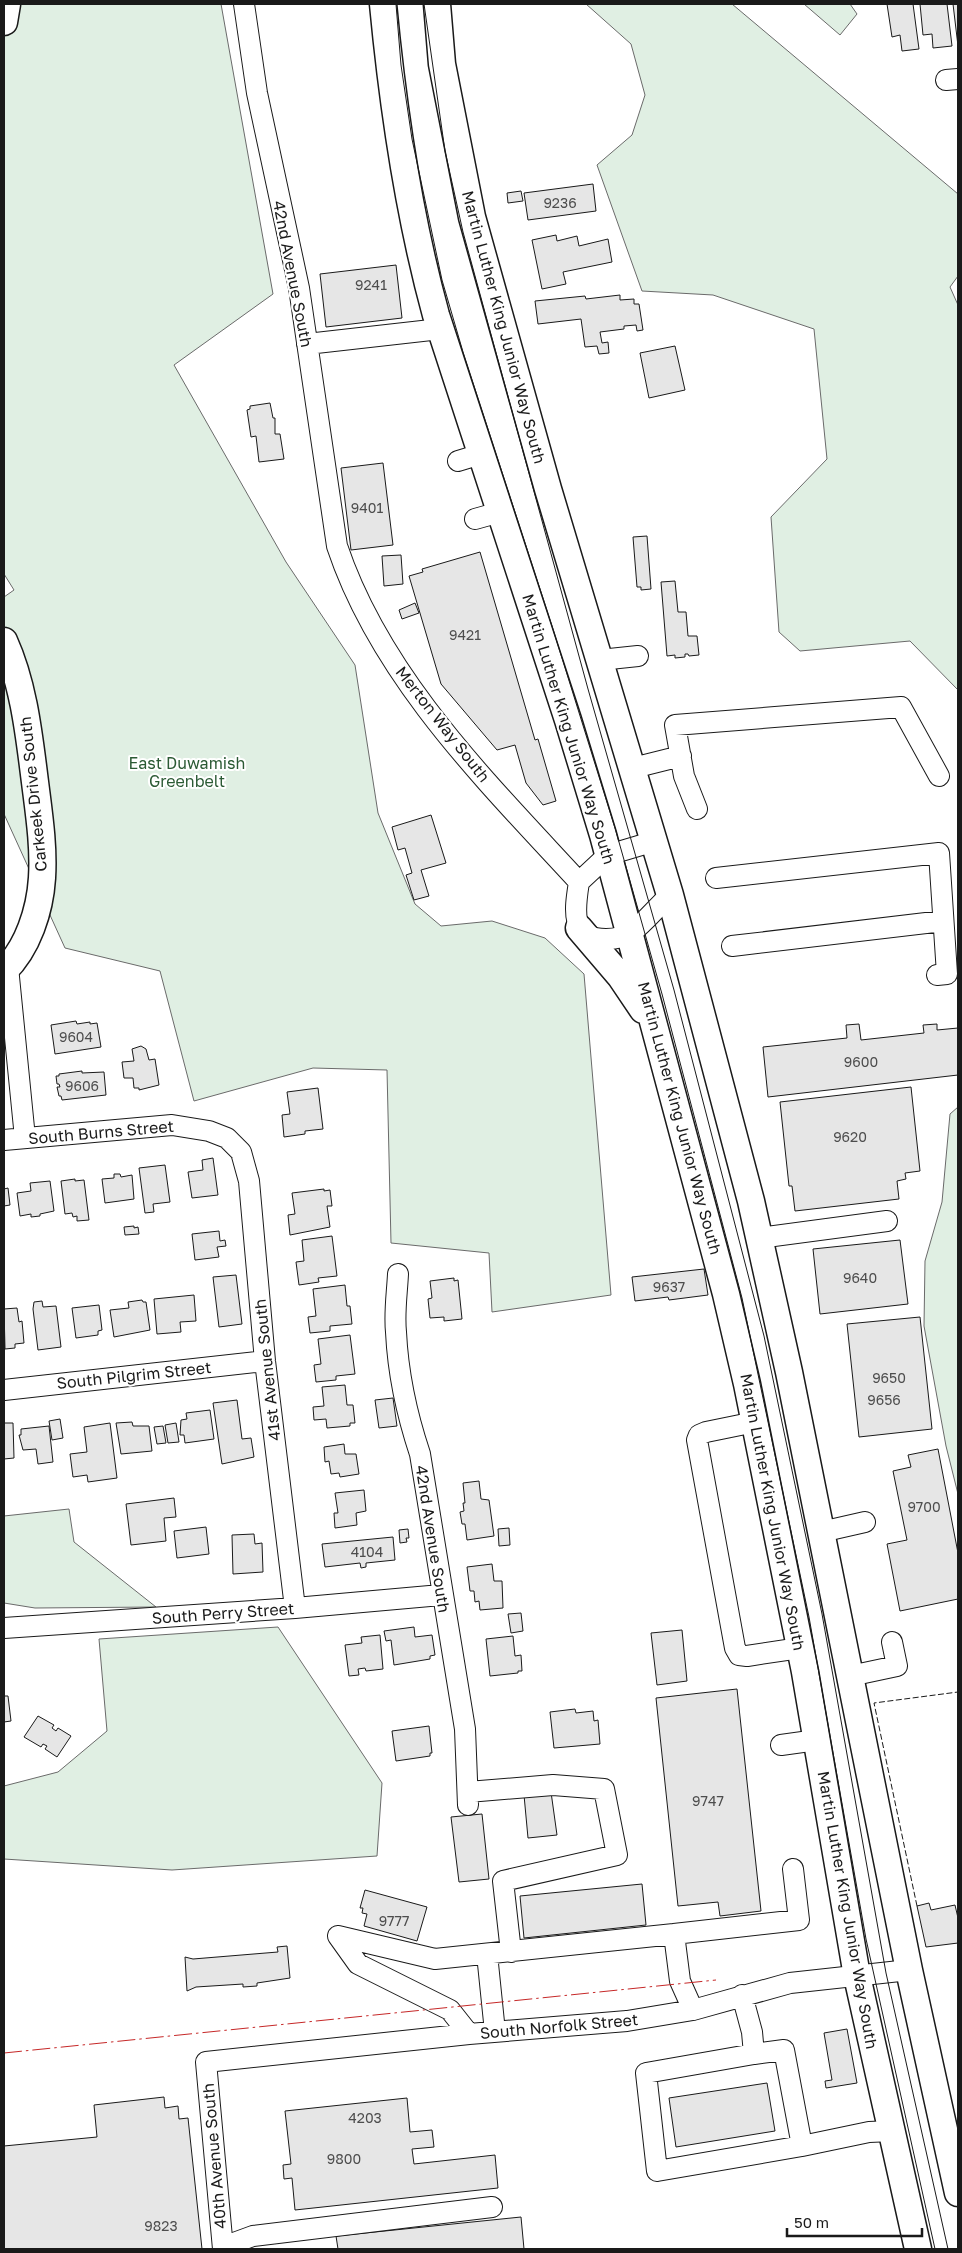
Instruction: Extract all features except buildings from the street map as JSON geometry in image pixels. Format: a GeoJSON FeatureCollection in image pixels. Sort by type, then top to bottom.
{"type":"FeatureCollection","features":[{"type":"Feature","properties":{"kind":"main road"},"geometry":{"type":"LineString","coordinates":[[4,22],[7,4]]}},
{"type":"Feature","properties":{"kind":"main road","name":"Martin Luther King Junior Way South"},"geometry":{"type":"LineString","coordinates":[[383,4],[392,96],[402,167],[421,259],[440,329],[469,457],[500,512],[568,720],[630,934],[724,1285],[755,1422],[800,1648],[857,1976],[918,2249]]}},
{"type":"Feature","properties":{"kind":"main road","name":"Martin Luther King Junior Way South"},"geometry":{"type":"LineString","coordinates":[[437,4],[442,64],[472,217],[548,489],[655,842],[730,1116],[787,1363],[909,1970],[958,2193]]}},
{"type":"Feature","properties":{"kind":"main road","name":"Carkeek Drive South"},"geometry":{"type":"LineString","coordinates":[[4,641],[26,717],[42,852],[42,879],[34,917],[23,946],[6,969]]}},
{"type":"Feature","properties":{"kind":"main road"},"geometry":{"type":"LineString","coordinates":[[580,928],[620,976],[655,1027]]}},
{"type":"Feature","properties":{"kind":"street","name":"42nd Avenue South"},"geometry":{"type":"LineString","coordinates":[[244,4],[257,93],[299,288],[336,546]]}},
{"type":"Feature","properties":{"kind":"street"},"geometry":{"type":"LineString","coordinates":[[307,344],[440,329]]}},
{"type":"Feature","properties":{"kind":"street"},"geometry":{"type":"LineString","coordinates":[[475,519],[500,512]]}},
{"type":"Feature","properties":{"kind":"street","name":"Merton Way South"},"geometry":{"type":"LineString","coordinates":[[336,546],[348,580],[404,677],[452,740],[579,882]]}},
{"type":"Feature","properties":{"kind":"street"},"geometry":{"type":"LineString","coordinates":[[600,660],[638,656]]}},
{"type":"Feature","properties":{"kind":"street"},"geometry":{"type":"LineString","coordinates":[[697,808],[684,776],[675,725],[901,707],[939,776]]}},
{"type":"Feature","properties":{"kind":"street"},"geometry":{"type":"LineString","coordinates":[[633,768],[681,756]]}},
{"type":"Feature","properties":{"kind":"street"},"geometry":{"type":"LineString","coordinates":[[655,842],[608,855],[579,882],[575,916],[580,928],[588,936],[599,939],[613,938],[630,934],[670,895]]}},
{"type":"Feature","properties":{"kind":"street"},"geometry":{"type":"LineString","coordinates":[[716,878],[939,852],[947,974],[937,976]]}},
{"type":"Feature","properties":{"kind":"street"},"geometry":{"type":"LineString","coordinates":[[732,946],[944,921]]}},
{"type":"Feature","properties":{"kind":"street"},"geometry":{"type":"LineString","coordinates":[[6,969],[25,1138]]}},
{"type":"Feature","properties":{"kind":"street","name":"South Burns Street"},"geometry":{"type":"LineString","coordinates":[[4,1140],[172,1125],[200,1129],[227,1138]]}},
{"type":"Feature","properties":{"kind":"street","name":"41st Avenue South"},"geometry":{"type":"LineString","coordinates":[[227,1138],[241,1152],[249,1181],[265,1360],[295,1608]]}},
{"type":"Feature","properties":{"kind":"street"},"geometry":{"type":"LineString","coordinates":[[759,1238],[886,1221]]}},
{"type":"Feature","properties":{"kind":"street","name":"42nd Avenue South"},"geometry":{"type":"LineString","coordinates":[[398,1274],[396,1332],[401,1382],[409,1421],[420,1454],[465,1729],[468,1798],[553,1785],[604,1789],[617,1855],[503,1880],[511,1952]]}},
{"type":"Feature","properties":{"kind":"street","name":"South Pilgrim Street"},"geometry":{"type":"LineString","coordinates":[[4,1390],[265,1360]]}},
{"type":"Feature","properties":{"kind":"street"},"geometry":{"type":"LineString","coordinates":[[755,1422],[706,1432],[700,1435],[697,1440],[735,1648],[739,1655],[747,1656],[800,1648]]}},
{"type":"Feature","properties":{"kind":"street"},"geometry":{"type":"LineString","coordinates":[[821,1532],[865,1522]]}},
{"type":"Feature","properties":{"kind":"street","name":"South Perry Street"},"geometry":{"type":"LineString","coordinates":[[4,1628],[295,1608],[442,1595]]}},
{"type":"Feature","properties":{"kind":"street"},"geometry":{"type":"LineString","coordinates":[[850,1676],[897,1666],[892,1642]]}},
{"type":"Feature","properties":{"kind":"street"},"geometry":{"type":"LineString","coordinates":[[781,1745],[817,1740]]}},
{"type":"Feature","properties":{"kind":"street"},"geometry":{"type":"LineString","coordinates":[[468,2034],[450,2010],[358,1964],[338,1936],[435,1959],[799,1920],[794,1869]]}},
{"type":"Feature","properties":{"kind":"street"},"geometry":{"type":"LineString","coordinates":[[674,1934],[680,1981],[693,2010]]}},
{"type":"Feature","properties":{"kind":"street"},"geometry":{"type":"LineString","coordinates":[[487,1954],[496,2032]]}},
{"type":"Feature","properties":{"kind":"street","name":"South Norfolk Street"},"geometry":{"type":"LineString","coordinates":[[206,2062],[468,2034],[628,2021],[693,2010],[790,1983],[909,1970]]}},
{"type":"Feature","properties":{"kind":"street"},"geometry":{"type":"LineString","coordinates":[[742,1995],[752,2032],[754,2054]]}},
{"type":"Feature","properties":{"kind":"street"},"geometry":{"type":"LineString","coordinates":[[802,2146],[784,2050],[646,2073],[656,2171],[802,2146],[869,2132],[892,2130]]}},
{"type":"Feature","properties":{"kind":"street","name":"40th Avenue South"},"geometry":{"type":"LineString","coordinates":[[206,2062],[223,2248]]}},
{"type":"Feature","properties":{"kind":"street"},"geometry":{"type":"LineString","coordinates":[[223,2248],[253,2236],[492,2207]]}},
{"type":"Feature","properties":{"kind":"green space","name":"East Duwamish Greenbelt"},"geometry":{"type":"Polygon","coordinates":[[[4,4],[221,4],[273,294],[174,365],[286,562],[355,665],[378,813],[415,904],[441,926],[492,921],[545,938],[584,974],[611,1295],[492,1312],[489,1253],[391,1243],[387,1070],[313,1068],[194,1101],[160,971],[65,948],[4,814],[4,597],[14,590],[4,574],[4,4]]]}},
{"type":"Feature","properties":{"kind":"green space"},"geometry":{"type":"Polygon","coordinates":[[[586,4],[732,4],[958,194],[958,276],[950,287],[958,305],[958,690],[910,641],[800,651],[779,632],[771,517],[827,459],[814,329],[713,295],[642,291],[597,165],[632,135],[645,95],[631,44],[586,4]]]}},
{"type":"Feature","properties":{"kind":"green space"},"geometry":{"type":"Polygon","coordinates":[[[804,4],[850,4],[857,14],[840,35],[804,4]]]}},
{"type":"Feature","properties":{"kind":"green space"},"geometry":{"type":"Polygon","coordinates":[[[958,1107],[958,1494],[946,1446],[924,1326],[925,1261],[942,1202],[950,1114],[958,1107]]]}},
{"type":"Feature","properties":{"kind":"green space"},"geometry":{"type":"Polygon","coordinates":[[[69,1509],[74,1542],[156,1607],[35,1608],[4,1603],[4,1516],[69,1509]]]}},
{"type":"Feature","properties":{"kind":"green space"},"geometry":{"type":"Polygon","coordinates":[[[278,1627],[382,1783],[377,1856],[172,1870],[4,1859],[4,1786],[58,1772],[107,1731],[99,1639],[278,1627]]]}},
{"type":"Feature","properties":{"kind":"tram line"},"geometry":{"type":"LineString","coordinates":[[396,4],[401,65],[412,139],[442,280],[463,352],[615,828],[662,994],[742,1298],[809,1617],[866,1939],[935,2249]]}},
{"type":"Feature","properties":{"kind":"tram line"},"geometry":{"type":"LineString","coordinates":[[424,4],[445,151],[463,232],[588,689],[674,990],[764,1336],[822,1614],[886,1973],[948,2249]]}},
{"type":"Feature","properties":{"kind":"fence"},"geometry":{"type":"LineString","coordinates":[[917,1906],[874,1703],[958,1692]]}},
{"type":"Feature","properties":{"kind":"power"},"geometry":{"type":"LineString","coordinates":[[4,2053],[716,1980]]}}]}
